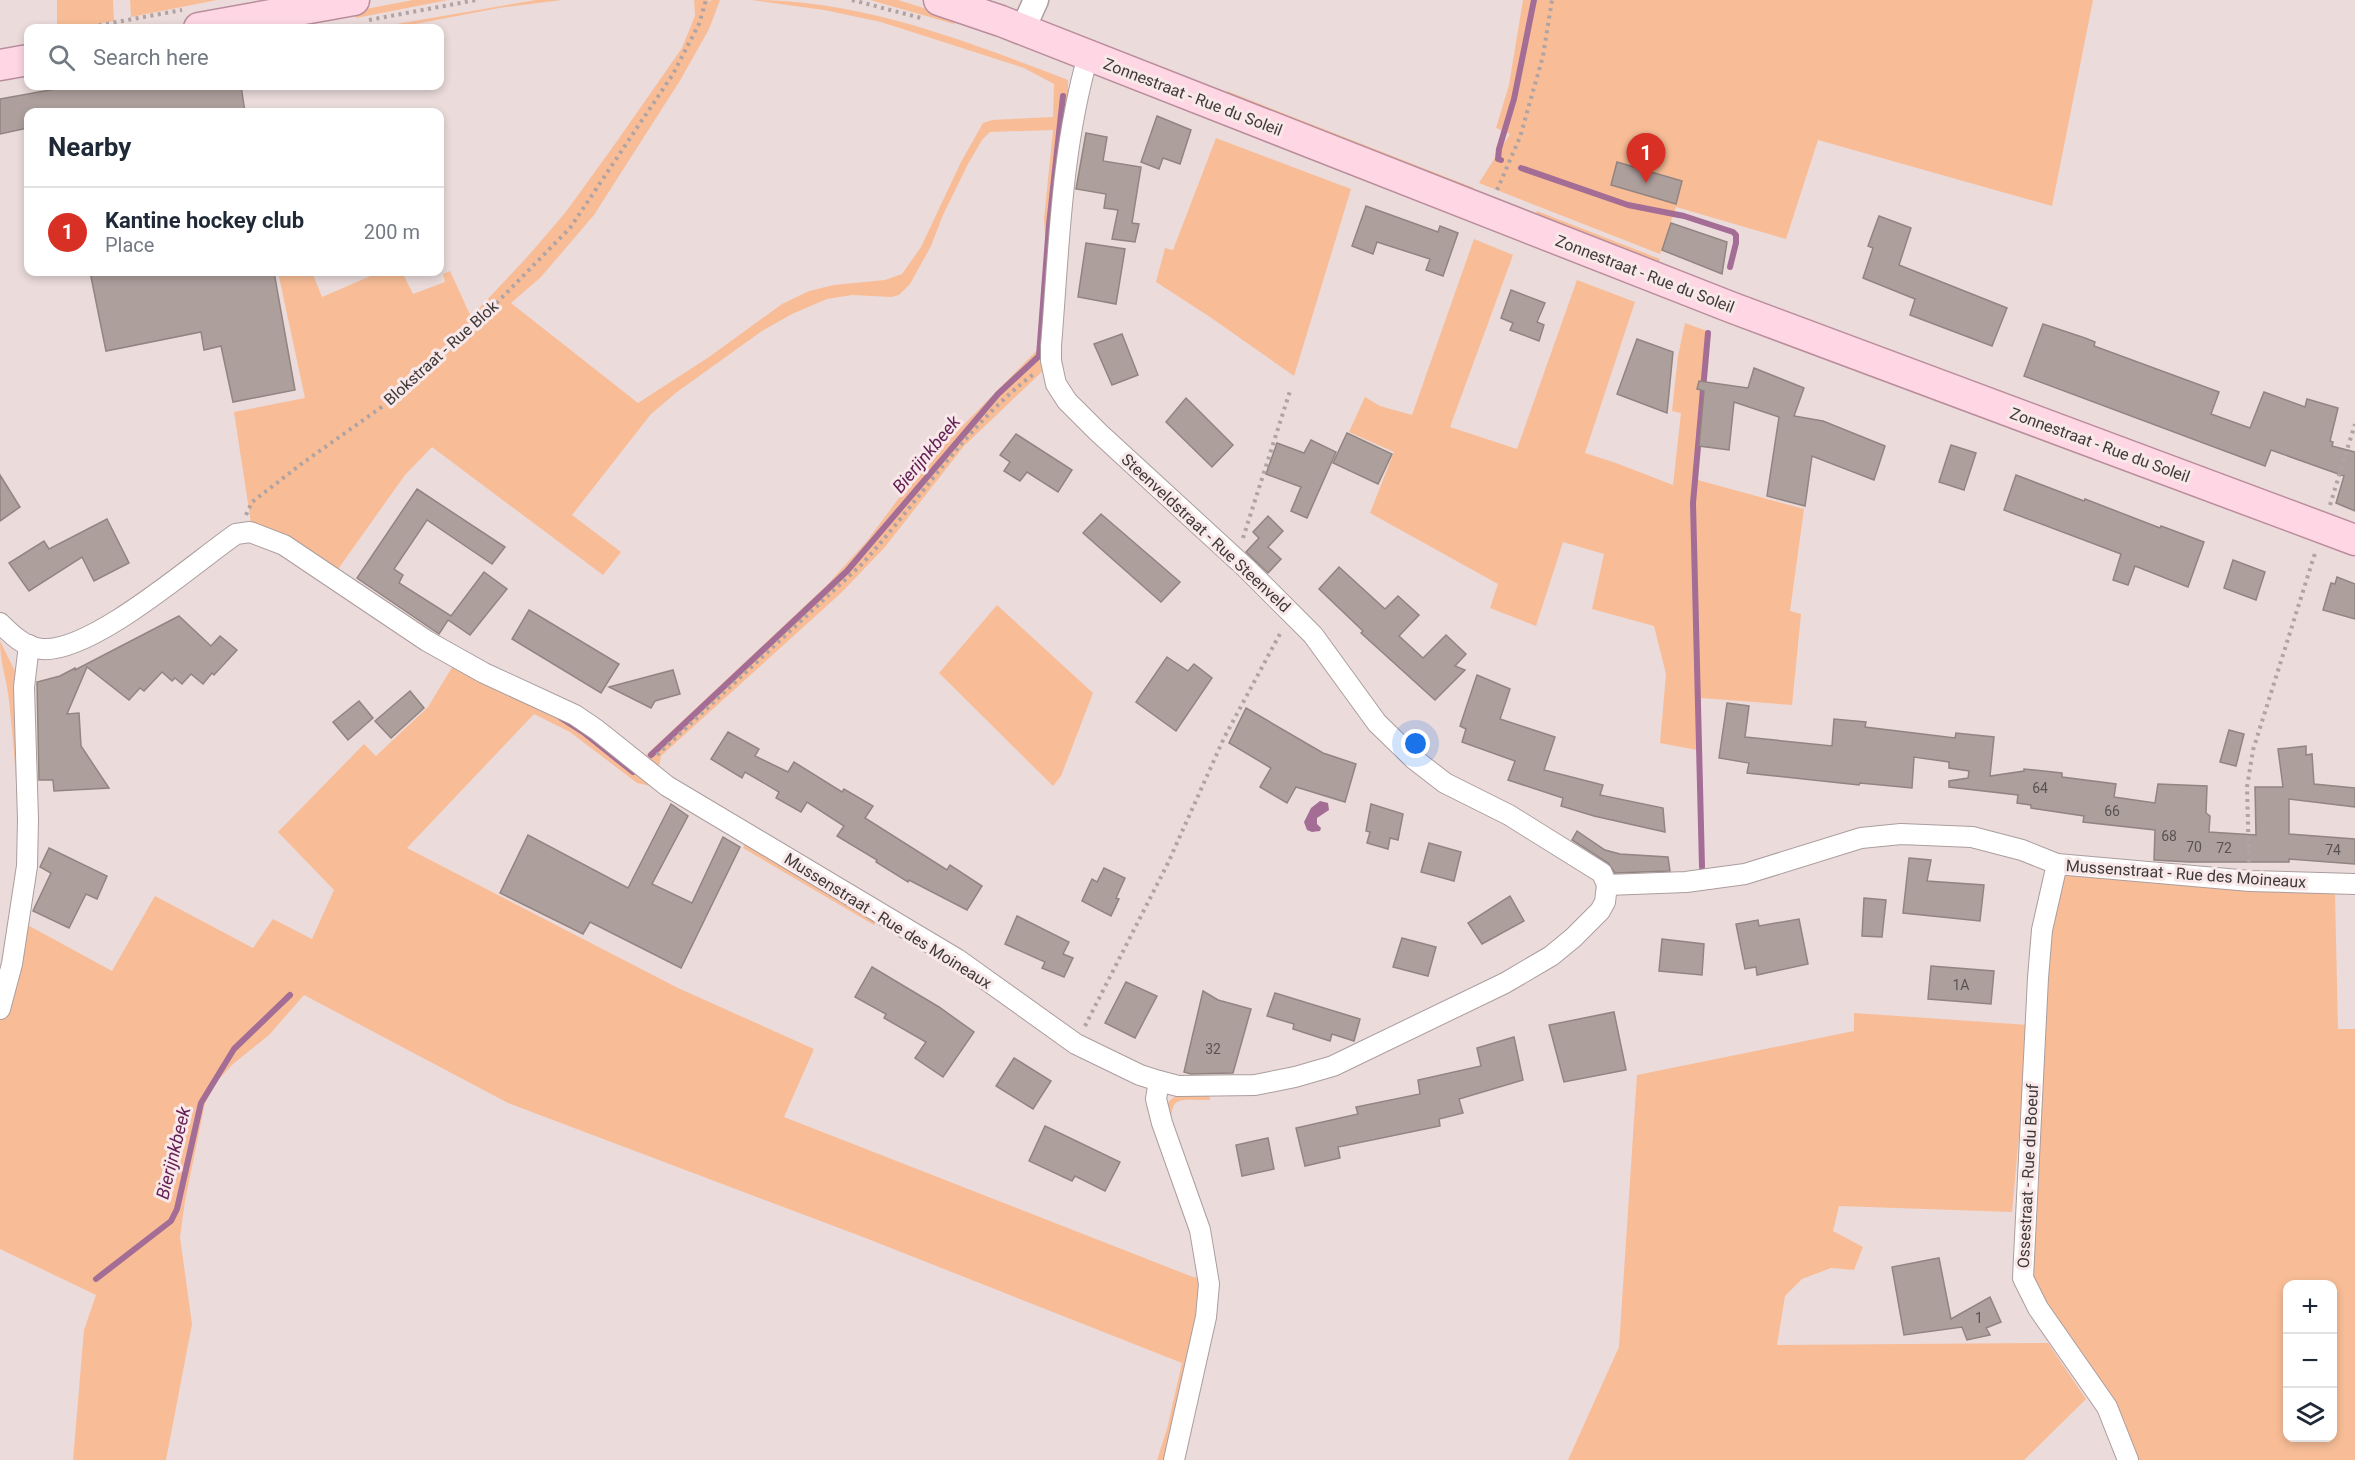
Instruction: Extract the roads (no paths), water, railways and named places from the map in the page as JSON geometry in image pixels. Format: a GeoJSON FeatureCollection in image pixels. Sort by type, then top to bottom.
{"type":"FeatureCollection","features":[{"type":"Feature","properties":{"kind":"main road","name":"Zonnestraat - Rue du Soleil"},"geometry":{"type":"LineString","coordinates":[[939,0],[1022,30],[1487,213],[1803,334],[2355,540]]}},
{"type":"Feature","properties":{"kind":"main road"},"geometry":{"type":"LineString","coordinates":[[194,19],[359,10]]}},
{"type":"Feature","properties":{"kind":"main road"},"geometry":{"type":"LineString","coordinates":[[0,65],[24,61]]}},
{"type":"Feature","properties":{"kind":"street"},"geometry":{"type":"LineString","coordinates":[[1022,30],[1036,0]]}},
{"type":"Feature","properties":{"kind":"street","name":"Steenveldstraat - Rue Steenveld"},"geometry":{"type":"LineString","coordinates":[[1088,56],[1076,100],[1056,267],[1051,361],[1056,384],[1067,401],[1314,635],[1377,723],[1414,759],[1445,783],[1509,815],[1578,856],[1602,873],[1607,885]]}},
{"type":"Feature","properties":{"kind":"street","name":"Mussenstraat - Rue des Moineaux"},"geometry":{"type":"LineString","coordinates":[[29,645],[39,649],[52,649],[70,645],[87,637],[132,612],[236,534],[250,532],[284,545],[427,641],[484,673],[575,715],[597,729],[667,786],[957,959],[1076,1044],[1140,1075],[1178,1086],[1256,1084],[1295,1077],[1333,1066],[1505,983],[1551,956],[1600,911],[1605,902],[1607,885],[1668,884],[1746,874],[1861,838],[1901,834],[1972,837],[2022,850],[2056,864],[2250,880],[2355,884]]}},
{"type":"Feature","properties":{"kind":"street"},"geometry":{"type":"LineString","coordinates":[[0,623],[14,636],[29,645],[24,687],[27,866],[12,964],[0,1009]]}},
{"type":"Feature","properties":{"kind":"street","name":"Ossestraat - Rue du Boeuf"},"geometry":{"type":"LineString","coordinates":[[2056,864],[2042,930],[2024,1278],[2038,1308],[2107,1407],[2128,1460]]}},
{"type":"Feature","properties":{"kind":"street"},"geometry":{"type":"LineString","coordinates":[[1159,1081],[1156,1099],[1200,1230],[1209,1284],[1206,1317],[1174,1460]]}},
{"type":"Feature","properties":{"kind":"waterway"},"geometry":{"type":"LineString","coordinates":[[1501,160],[1498,159],[1499,149],[1514,99],[1534,0]]}},
{"type":"Feature","properties":{"kind":"waterway","name":"Bierijnkbeek"},"geometry":{"type":"LineString","coordinates":[[651,755],[847,571],[998,394],[1039,356],[1049,225],[1063,96]]}},
{"type":"Feature","properties":{"kind":"waterway"},"geometry":{"type":"LineString","coordinates":[[1521,168],[1628,205],[1684,216],[1733,232],[1736,235],[1736,243],[1730,267]]}},
{"type":"Feature","properties":{"kind":"waterway"},"geometry":{"type":"LineString","coordinates":[[1702,867],[1693,503],[1708,333]]}},
{"type":"Feature","properties":{"kind":"waterway","name":"Bierijnkbeek"},"geometry":{"type":"LineString","coordinates":[[561,718],[583,732],[633,772]]}},
{"type":"Feature","properties":{"kind":"waterway","name":"Bierijnkbeek"},"geometry":{"type":"LineString","coordinates":[[96,1279],[171,1221],[177,1209],[201,1103],[234,1049],[290,995]]}},
{"type":"Feature","properties":{"kind":"place","name":"Kantine hockey club"},"geometry":{"type":"Point","coordinates":[1646,183]}}]}
